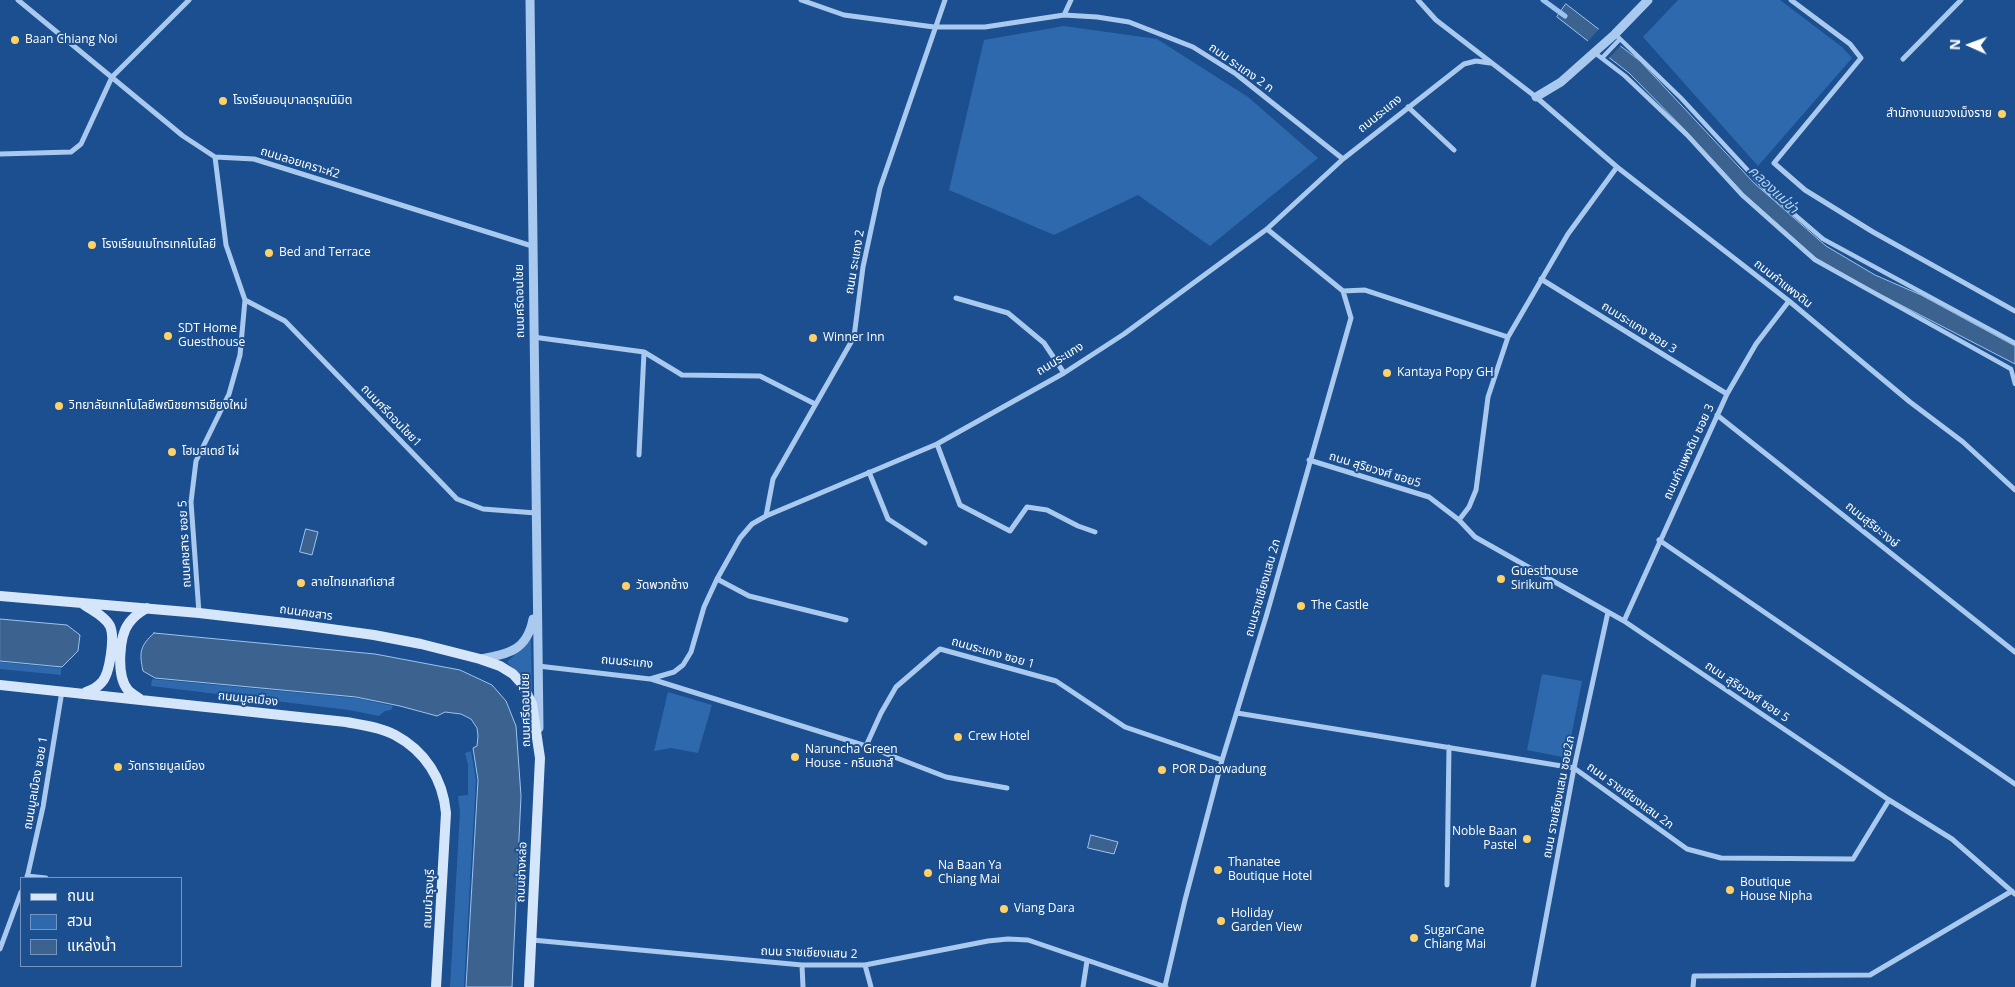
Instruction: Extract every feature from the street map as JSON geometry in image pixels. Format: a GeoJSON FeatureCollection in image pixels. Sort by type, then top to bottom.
{"type":"FeatureCollection","features":[{"type":"Feature","properties":{"kind":"main road","name":"ถนนคชสาร"},"geometry":{"type":"LineString","coordinates":[[0,596],[147,608],[294,624],[422,644],[480,659],[500,666],[513,674],[522,684],[532,704],[540,758]]}},
{"type":"Feature","properties":{"kind":"main road"},"geometry":{"type":"LineString","coordinates":[[82,604],[110,625],[112,635],[108,671],[100,685],[84,693]]}},
{"type":"Feature","properties":{"kind":"main road"},"geometry":{"type":"LineString","coordinates":[[141,699],[127,689],[124,683],[120,653],[123,635],[128,624],[136,614],[147,608]]}},
{"type":"Feature","properties":{"kind":"main road","name":"ถนนมูลเมือง"},"geometry":{"type":"LineString","coordinates":[[0,685],[346,722],[374,728],[394,734],[413,747],[432,769],[440,782],[445,797],[446,813]]}},
{"type":"Feature","properties":{"kind":"main road","name":"ถนนช่างหล่อ"},"geometry":{"type":"LineString","coordinates":[[529,987],[540,758]]}},
{"type":"Feature","properties":{"kind":"main road","name":"ถนนบำรุงบุรี"},"geometry":{"type":"LineString","coordinates":[[436,987],[446,813]]}},
{"type":"Feature","properties":{"kind":"street"},"geometry":{"type":"LineString","coordinates":[[18,0],[183,136],[215,157]]}},
{"type":"Feature","properties":{"kind":"street"},"geometry":{"type":"LineString","coordinates":[[0,154],[71,152],[81,144],[112,77],[189,0]]}},
{"type":"Feature","properties":{"kind":"street","name":"ถนนศรีดอนไชย"},"geometry":{"type":"LineString","coordinates":[[530,0],[536,601],[540,758]]}},
{"type":"Feature","properties":{"kind":"street","name":"ถนน ระแกง 2 ก"},"geometry":{"type":"LineString","coordinates":[[801,0],[844,15],[934,27],[985,27],[1064,15],[1097,17],[1129,22],[1193,47],[1236,74],[1343,159]]}},
{"type":"Feature","properties":{"kind":"street","name":"ถนน ระแกง 2"},"geometry":{"type":"LineString","coordinates":[[766,516],[773,479],[854,336],[863,267],[880,188],[934,27],[945,0]]}},
{"type":"Feature","properties":{"kind":"street"},"geometry":{"type":"LineString","coordinates":[[1064,15],[1071,0]]}},
{"type":"Feature","properties":{"kind":"street"},"geometry":{"type":"LineString","coordinates":[[1418,0],[1436,20],[1536,97],[1562,82],[1594,52],[1618,36]]}},
{"type":"Feature","properties":{"kind":"street"},"geometry":{"type":"LineString","coordinates":[[1602,58],[1648,0]]}},
{"type":"Feature","properties":{"kind":"street"},"geometry":{"type":"LineString","coordinates":[[1791,0],[1850,44],[1861,58],[1774,163],[1804,190],[1873,232],[2015,311]]}},
{"type":"Feature","properties":{"kind":"street"},"geometry":{"type":"LineString","coordinates":[[1903,59],[1961,0]]}},
{"type":"Feature","properties":{"kind":"street"},"geometry":{"type":"LineString","coordinates":[[1618,36],[1681,98],[1766,190],[1822,239],[2015,343]]}},
{"type":"Feature","properties":{"kind":"street"},"geometry":{"type":"LineString","coordinates":[[1594,52],[1625,76],[1687,135],[1742,195],[1815,260],[2011,369],[2015,382]]}},
{"type":"Feature","properties":{"kind":"street","name":"ถนนระแกง"},"geometry":{"type":"LineString","coordinates":[[538,666],[650,679],[666,676],[683,665],[691,652],[704,607],[717,579],[740,538],[752,524],[766,516],[937,444],[1064,373],[1138,324],[1267,229],[1343,159],[1464,64],[1476,61],[1490,62]]}},
{"type":"Feature","properties":{"kind":"street","name":"ถนนกำแพงดิน"},"geometry":{"type":"LineString","coordinates":[[1536,97],[1617,167],[1790,301],[1910,402],[1962,442],[2015,490]]}},
{"type":"Feature","properties":{"kind":"street"},"geometry":{"type":"LineString","coordinates":[[1408,107],[1454,150]]}},
{"type":"Feature","properties":{"kind":"street","name":"ถนนลอยเคราะห์2"},"geometry":{"type":"LineString","coordinates":[[215,157],[254,159],[532,246]]}},
{"type":"Feature","properties":{"kind":"street","name":"ถนนคชสาร ซอย 5"},"geometry":{"type":"LineString","coordinates":[[199,613],[191,502],[196,461],[229,394],[240,355],[245,300],[226,244],[215,157]]}},
{"type":"Feature","properties":{"kind":"street"},"geometry":{"type":"LineString","coordinates":[[1459,520],[1469,506],[1476,490],[1488,397],[1508,336],[1568,234],[1617,167]]}},
{"type":"Feature","properties":{"kind":"street"},"geometry":{"type":"LineString","coordinates":[[1267,229],[1343,291],[1365,290],[1508,336]]}},
{"type":"Feature","properties":{"kind":"street","name":"ถนนระแกง ซอย 3"},"geometry":{"type":"LineString","coordinates":[[1541,279],[1727,394]]}},
{"type":"Feature","properties":{"kind":"street","name":"ถนนราชเชียงแสน 2ก"},"geometry":{"type":"LineString","coordinates":[[1166,986],[1185,900],[1222,760],[1351,318],[1343,291]]}},
{"type":"Feature","properties":{"kind":"street"},"geometry":{"type":"LineString","coordinates":[[956,298],[1008,313],[1044,343],[1064,373]]}},
{"type":"Feature","properties":{"kind":"street","name":"ถนนศรีดอนไชย1"},"geometry":{"type":"LineString","coordinates":[[245,300],[285,322],[457,499],[483,509],[536,513]]}},
{"type":"Feature","properties":{"kind":"street","name":"ถนนกำแพงดิน ซอย 3"},"geometry":{"type":"LineString","coordinates":[[1624,621],[1659,540],[1727,394],[1756,344],[1790,301]]}},
{"type":"Feature","properties":{"kind":"street"},"geometry":{"type":"LineString","coordinates":[[534,337],[644,352],[682,375],[760,376],[816,404]]}},
{"type":"Feature","properties":{"kind":"street"},"geometry":{"type":"LineString","coordinates":[[639,456],[644,352]]}},
{"type":"Feature","properties":{"kind":"street","name":"ถนนสุริยะางษ์"},"geometry":{"type":"LineString","coordinates":[[1717,415],[2015,652]]}},
{"type":"Feature","properties":{"kind":"street"},"geometry":{"type":"LineString","coordinates":[[937,444],[960,505],[1010,531],[1028,507],[1047,510],[1078,526],[1095,532]]}},
{"type":"Feature","properties":{"kind":"street","name":"ถนน สุริยวงศ์ ซอย5"},"geometry":{"type":"LineString","coordinates":[[1309,460],[1430,497],[1459,520]]}},
{"type":"Feature","properties":{"kind":"street"},"geometry":{"type":"LineString","coordinates":[[868,472],[888,520],[925,543]]}},
{"type":"Feature","properties":{"kind":"street","name":"ถนน สุริยวงศ์ ซอย 5"},"geometry":{"type":"LineString","coordinates":[[1459,520],[1475,537],[1624,621],[1889,800],[1952,839],[2014,893]]}},
{"type":"Feature","properties":{"kind":"street"},"geometry":{"type":"LineString","coordinates":[[1659,540],[2015,784]]}},
{"type":"Feature","properties":{"kind":"street"},"geometry":{"type":"LineString","coordinates":[[717,579],[749,596],[846,620]]}},
{"type":"Feature","properties":{"kind":"street","name":"ถนนศรีดอนไชย"},"geometry":{"type":"LineString","coordinates":[[480,659],[511,653],[524,642],[532,628],[536,601]]}},
{"type":"Feature","properties":{"kind":"street","name":"ถนน ราชเชียงแสน ซอย2ก"},"geometry":{"type":"LineString","coordinates":[[1534,987],[1574,768],[1608,612]]}},
{"type":"Feature","properties":{"kind":"street","name":"ถนนระแกง ซอย 1"},"geometry":{"type":"LineString","coordinates":[[866,746],[881,713],[896,687],[940,649],[1056,681],[1125,726],[1222,760]]}},
{"type":"Feature","properties":{"kind":"street"},"geometry":{"type":"LineString","coordinates":[[650,679],[866,746],[946,777],[1006,788]]}},
{"type":"Feature","properties":{"kind":"street","name":"ถนนมูลเมือง ซอย 1"},"geometry":{"type":"LineString","coordinates":[[27,877],[44,807],[62,691]]}},
{"type":"Feature","properties":{"kind":"street","name":"ถนน ราชเชียงแสน 2ก"},"geometry":{"type":"LineString","coordinates":[[1237,713],[1574,768],[1687,849],[1721,858],[1853,859],[1889,800]]}},
{"type":"Feature","properties":{"kind":"street"},"geometry":{"type":"LineString","coordinates":[[1447,885],[1449,748]]}},
{"type":"Feature","properties":{"kind":"street"},"geometry":{"type":"LineString","coordinates":[[1693,987],[1694,976],[1870,975],[2014,893]]}},
{"type":"Feature","properties":{"kind":"street"},"geometry":{"type":"LineString","coordinates":[[0,949],[20,895]]}},
{"type":"Feature","properties":{"kind":"street","name":"ถนน ราชเชียงแสน 2"},"geometry":{"type":"LineString","coordinates":[[532,940],[802,965],[865,966],[958,945],[1008,939],[1028,940],[1166,986]]}},
{"type":"Feature","properties":{"kind":"street"},"geometry":{"type":"LineString","coordinates":[[1083,987],[1087,960]]}},
{"type":"Feature","properties":{"kind":"street"},"geometry":{"type":"LineString","coordinates":[[802,965],[803,987]]}},
{"type":"Feature","properties":{"kind":"street"},"geometry":{"type":"LineString","coordinates":[[865,966],[871,987]]}},
{"type":"Feature","properties":{"kind":"green space"},"geometry":{"type":"Polygon","coordinates":[[[1678,0],[1780,0],[1842,47],[1852,58],[1758,166],[1643,37],[1678,0]]]}},
{"type":"Feature","properties":{"kind":"green space"},"geometry":{"type":"Polygon","coordinates":[[[1064,26],[1157,39],[1248,97],[1318,158],[1210,246],[1138,195],[1054,235],[949,190],[984,40],[1064,26]]]}},
{"type":"Feature","properties":{"kind":"green space"},"geometry":{"type":"Polygon","coordinates":[[[531,640],[532,690],[507,662],[531,640]]]}},
{"type":"Feature","properties":{"kind":"green space"},"geometry":{"type":"Polygon","coordinates":[[[0,662],[61,668],[61,675],[0,669],[0,662]]]}},
{"type":"Feature","properties":{"kind":"green space"},"geometry":{"type":"Polygon","coordinates":[[[1542,674],[1582,681],[1567,758],[1527,750],[1542,674]]]}},
{"type":"Feature","properties":{"kind":"green space"},"geometry":{"type":"Polygon","coordinates":[[[152,679],[356,698],[393,706],[391,710],[385,711],[379,716],[349,710],[151,686],[152,679]]]}},
{"type":"Feature","properties":{"kind":"green space"},"geometry":{"type":"Polygon","coordinates":[[[668,692],[712,705],[698,753],[671,748],[654,751],[668,692]]]}},
{"type":"Feature","properties":{"kind":"green space"},"geometry":{"type":"Polygon","coordinates":[[[471,751],[476,780],[464,987],[450,987],[460,812],[458,796],[468,795],[468,765],[465,753],[471,751]]]}},
{"type":"Feature","properties":{"kind":"water"},"geometry":{"type":"Polygon","coordinates":[[[1566,4],[1640,61],[1754,183],[1826,246],[1875,275],[1921,295],[2015,346],[2015,364],[1868,288],[1816,258],[1744,194],[1629,73],[1557,17],[1566,4]]]}},
{"type":"Feature","properties":{"kind":"water"},"geometry":{"type":"Polygon","coordinates":[[[306,529],[318,532],[312,555],[300,552],[306,529]]]}},
{"type":"Feature","properties":{"kind":"water"},"geometry":{"type":"Polygon","coordinates":[[[0,619],[67,625],[80,635],[78,651],[62,667],[0,661],[0,619]]]}},
{"type":"Feature","properties":{"kind":"water"},"geometry":{"type":"Polygon","coordinates":[[[154,633],[375,654],[460,670],[492,685],[506,701],[516,726],[521,796],[512,987],[466,987],[478,780],[473,748],[477,746],[478,736],[477,728],[471,719],[461,714],[445,712],[437,716],[356,697],[155,678],[143,671],[141,659],[143,646],[154,633]]]}},
{"type":"Feature","properties":{"kind":"water"},"geometry":{"type":"Polygon","coordinates":[[[1091,835],[1118,842],[1114,854],[1088,848],[1091,835]]]}},
{"type":"Feature","properties":{"kind":"pier"},"geometry":{"type":"Polygon","coordinates":[[[1601,27],[1622,44],[1607,60],[1586,43],[1601,27]]]}},
{"type":"Feature","properties":{"kind":"waterway","name":"คลองแม่ข่า"},"geometry":{"type":"LineString","coordinates":[[1543,0],[1565,16]]}},
{"type":"Feature","properties":{"kind":"place","name":"Baan Chiang Noi"},"geometry":{"type":"Point","coordinates":[15,40]}},
{"type":"Feature","properties":{"kind":"place","name":"โรงเรียนอนุบาลดรุณนิมิต"},"geometry":{"type":"Point","coordinates":[223,101]}},
{"type":"Feature","properties":{"kind":"place","name":"สำนักงานแขวงเม็งราย"},"geometry":{"type":"Point","coordinates":[2002,114]}},
{"type":"Feature","properties":{"kind":"place","name":"โรงเรียนเมโทรเทคโนโลยี"},"geometry":{"type":"Point","coordinates":[92,245]}},
{"type":"Feature","properties":{"kind":"place","name":"Bed and Terrace"},"geometry":{"type":"Point","coordinates":[269,253]}},
{"type":"Feature","properties":{"kind":"place","name":"SDT Home Guesthouse"},"geometry":{"type":"Point","coordinates":[168,336]}},
{"type":"Feature","properties":{"kind":"place","name":"Winner Inn"},"geometry":{"type":"Point","coordinates":[813,338]}},
{"type":"Feature","properties":{"kind":"place","name":"Kantaya Popy GH"},"geometry":{"type":"Point","coordinates":[1387,373]}},
{"type":"Feature","properties":{"kind":"place","name":"วิทยาลัยเทคโนโลยีพณิชยการเชียงใหม่"},"geometry":{"type":"Point","coordinates":[59,406]}},
{"type":"Feature","properties":{"kind":"place","name":"โฮมสเตย์ ไผ่"},"geometry":{"type":"Point","coordinates":[172,452]}},
{"type":"Feature","properties":{"kind":"place","name":"Guesthouse Sirikum"},"geometry":{"type":"Point","coordinates":[1501,579]}},
{"type":"Feature","properties":{"kind":"place","name":"ลายไทยเกสท์เฮาส์"},"geometry":{"type":"Point","coordinates":[301,583]}},
{"type":"Feature","properties":{"kind":"place","name":"วัดพวกช้าง"},"geometry":{"type":"Point","coordinates":[626,586]}},
{"type":"Feature","properties":{"kind":"place","name":"The Castle"},"geometry":{"type":"Point","coordinates":[1301,606]}},
{"type":"Feature","properties":{"kind":"place","name":"Crew Hotel"},"geometry":{"type":"Point","coordinates":[958,737]}},
{"type":"Feature","properties":{"kind":"place","name":"Naruncha Green House - กรีนเฮาส์"},"geometry":{"type":"Point","coordinates":[795,757]}},
{"type":"Feature","properties":{"kind":"place","name":"วัดทรายมูลเมือง"},"geometry":{"type":"Point","coordinates":[118,767]}},
{"type":"Feature","properties":{"kind":"place","name":"POR Daowadung"},"geometry":{"type":"Point","coordinates":[1162,770]}},
{"type":"Feature","properties":{"kind":"place","name":"Noble Baan Pastel"},"geometry":{"type":"Point","coordinates":[1527,839]}},
{"type":"Feature","properties":{"kind":"place","name":"Thanatee Boutique Hotel"},"geometry":{"type":"Point","coordinates":[1218,870]}},
{"type":"Feature","properties":{"kind":"place","name":"Na Baan Ya Chiang Mai"},"geometry":{"type":"Point","coordinates":[928,873]}},
{"type":"Feature","properties":{"kind":"place","name":"Boutique House Nipha"},"geometry":{"type":"Point","coordinates":[1730,890]}},
{"type":"Feature","properties":{"kind":"place","name":"Viang Dara"},"geometry":{"type":"Point","coordinates":[1004,909]}},
{"type":"Feature","properties":{"kind":"place","name":"Holiday Garden View"},"geometry":{"type":"Point","coordinates":[1221,921]}},
{"type":"Feature","properties":{"kind":"place","name":"SugarCane Chiang Mai"},"geometry":{"type":"Point","coordinates":[1414,938]}}]}
